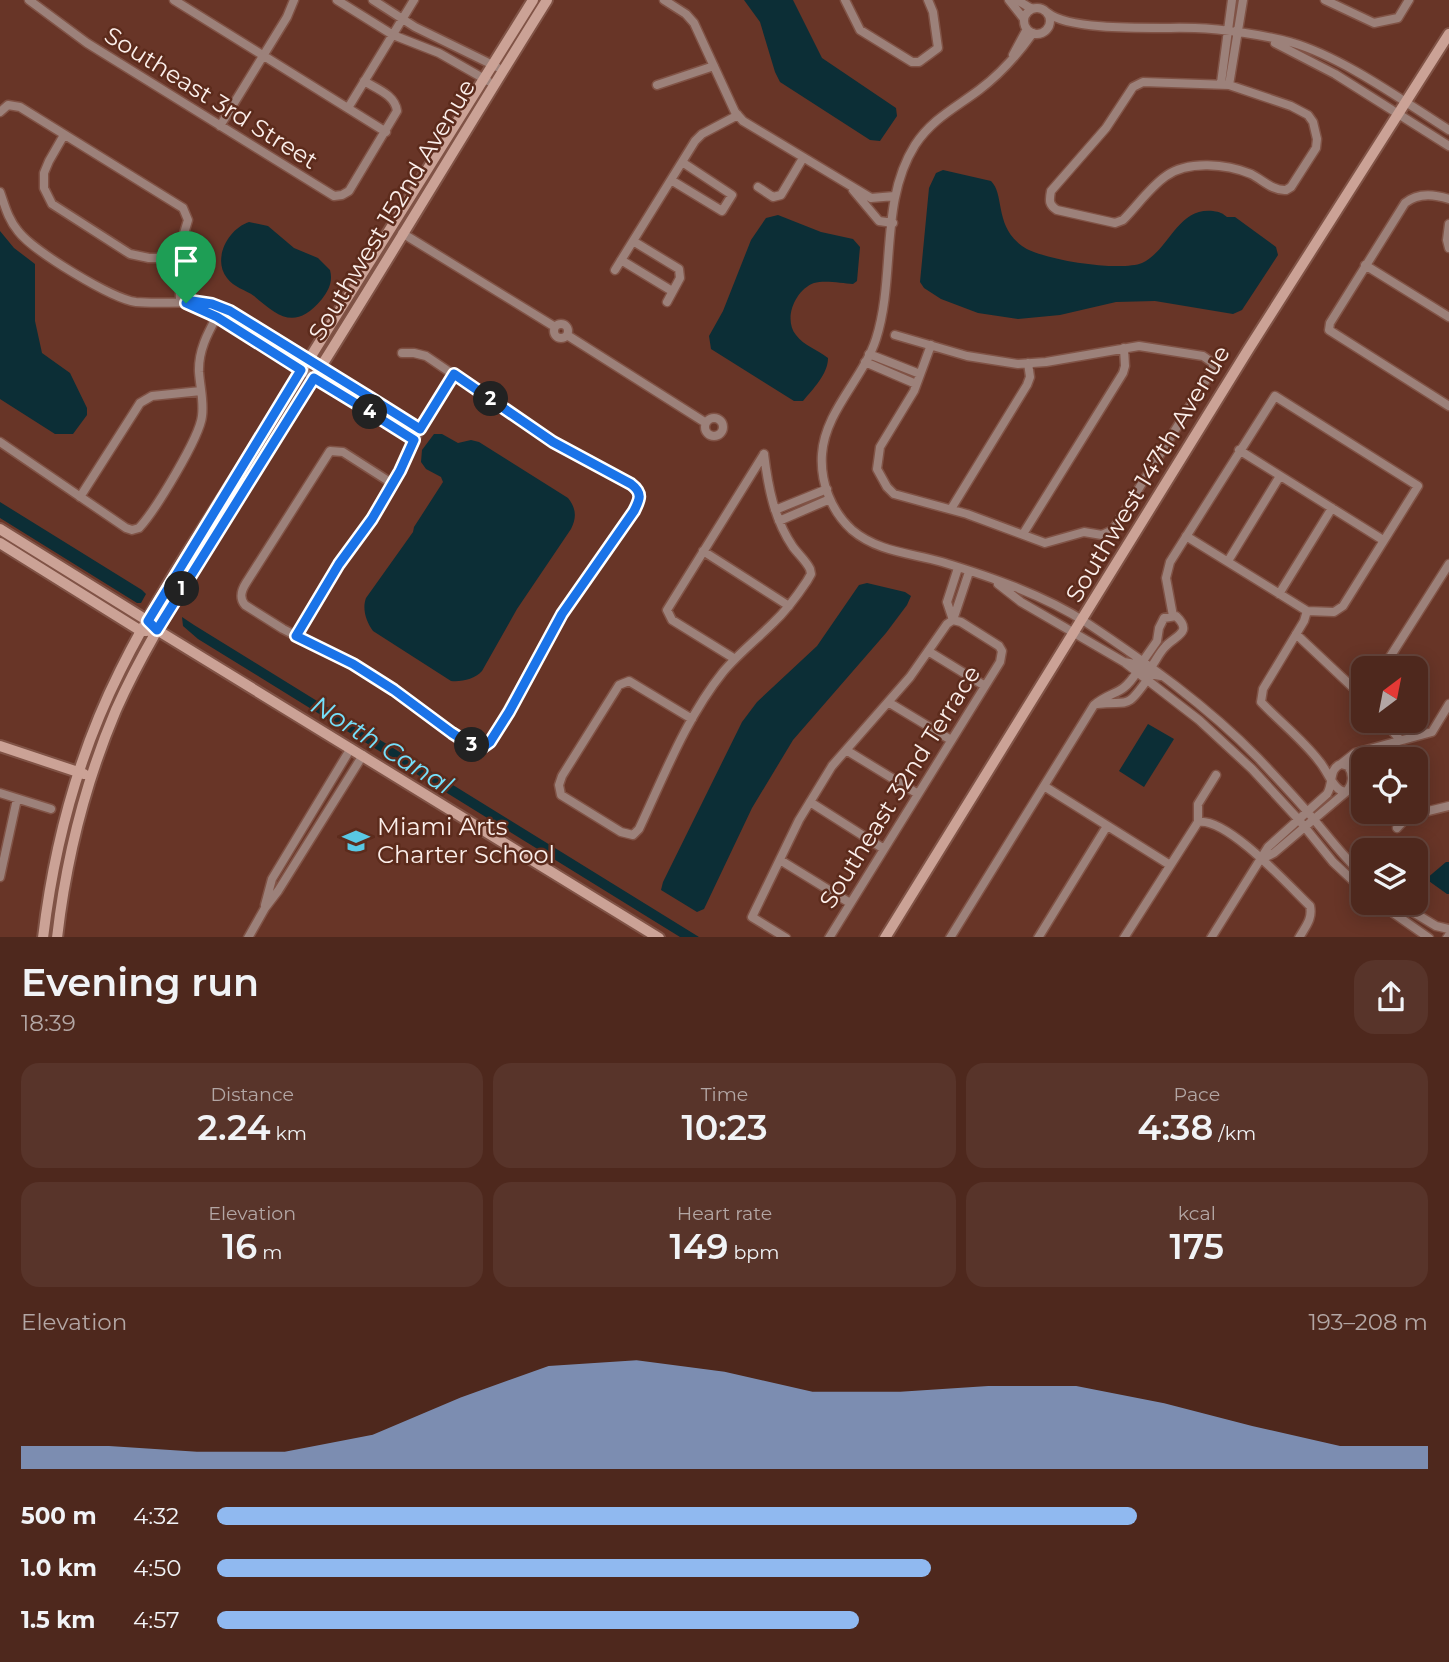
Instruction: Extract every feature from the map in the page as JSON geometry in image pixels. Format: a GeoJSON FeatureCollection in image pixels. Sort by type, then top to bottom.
{"type":"FeatureCollection","features":[{"type":"Feature","properties":{"kind":"street"},"geometry":{"type":"LineString","coordinates":[[174,0],[386,132],[396,114],[396,104],[392,98],[364,81]]}},
{"type":"Feature","properties":{"kind":"street"},"geometry":{"type":"LineString","coordinates":[[220,126],[287,17],[294,0]]}},
{"type":"Feature","properties":{"kind":"street"},"geometry":{"type":"LineString","coordinates":[[337,0],[393,35],[417,44],[489,81]]}},
{"type":"Feature","properties":{"kind":"street"},"geometry":{"type":"LineString","coordinates":[[373,0],[423,31],[498,67]]}},
{"type":"Feature","properties":{"kind":"street"},"geometry":{"type":"LineString","coordinates":[[348,108],[414,0]]}},
{"type":"Feature","properties":{"kind":"street","name":"Southwest 152nd Avenue"},"geometry":{"type":"LineString","coordinates":[[498,67],[533,0]]}},
{"type":"Feature","properties":{"kind":"street","name":"Southwest 152nd Avenue"},"geometry":{"type":"LineString","coordinates":[[44,937],[56,856],[79,772],[106,700],[141,631],[308,358],[498,67],[547,0]]}},
{"type":"Feature","properties":{"kind":"street"},"geometry":{"type":"LineString","coordinates":[[664,0],[686,14],[694,23],[738,116],[852,188],[868,202],[879,221],[893,223]]}},
{"type":"Feature","properties":{"kind":"street"},"geometry":{"type":"LineString","coordinates":[[845,0],[860,30],[912,62],[919,62],[938,48],[933,12],[928,0]]}},
{"type":"Feature","properties":{"kind":"street"},"geometry":{"type":"LineString","coordinates":[[1009,0],[1030,31],[1041,34],[1057,26],[1079,24],[1198,28],[1291,43],[1341,64],[1449,131]]}},
{"type":"Feature","properties":{"kind":"street"},"geometry":{"type":"LineString","coordinates":[[1017,0],[1032,9],[1041,8],[1055,18],[1079,24]]}},
{"type":"Feature","properties":{"kind":"street"},"geometry":{"type":"LineString","coordinates":[[1225,84],[1227,32],[1232,0]]}},
{"type":"Feature","properties":{"kind":"street"},"geometry":{"type":"LineString","coordinates":[[1227,66],[1239,33],[1243,0]]}},
{"type":"Feature","properties":{"kind":"street"},"geometry":{"type":"LineString","coordinates":[[1325,0],[1374,23],[1398,18],[1409,0]]}},
{"type":"Feature","properties":{"kind":"street","name":"Southeast 3rd Street"},"geometry":{"type":"LineString","coordinates":[[32,1],[87,43],[331,195],[342,195],[349,191],[386,132]]}},
{"type":"Feature","properties":{"kind":"street"},"geometry":{"type":"LineString","coordinates":[[1024,19],[1032,9]]}},
{"type":"Feature","properties":{"kind":"street"},"geometry":{"type":"LineString","coordinates":[[1048,13],[1051,22],[1048,29]]}},
{"type":"Feature","properties":{"kind":"street"},"geometry":{"type":"LineString","coordinates":[[417,44],[423,31]]}},
{"type":"Feature","properties":{"kind":"street"},"geometry":{"type":"LineString","coordinates":[[1030,31],[1012,58],[980,89],[950,108],[925,131],[909,156],[895,196],[886,297],[878,332],[824,440],[822,457],[830,499],[841,518],[869,542],[1027,590],[1083,621],[1143,661],[1248,749],[1351,862]]}},
{"type":"Feature","properties":{"kind":"street","name":"Southwest 147th Avenue"},"geometry":{"type":"LineString","coordinates":[[885,937],[1083,621],[1248,350],[1449,34]]}},
{"type":"Feature","properties":{"kind":"street"},"geometry":{"type":"LineString","coordinates":[[1263,38],[1301,55],[1449,146]]}},
{"type":"Feature","properties":{"kind":"street"},"geometry":{"type":"LineString","coordinates":[[657,85],[714,66]]}},
{"type":"Feature","properties":{"kind":"street","name":"Southwest 152nd Avenue"},"geometry":{"type":"LineString","coordinates":[[57,937],[71,848],[91,776],[120,701],[157,630],[321,367],[489,81]]}},
{"type":"Feature","properties":{"kind":"street"},"geometry":{"type":"LineString","coordinates":[[1138,83],[1225,84],[1291,106],[1308,115],[1313,122],[1316,148],[1291,187],[1286,190],[1273,187],[1234,168],[1209,166],[1169,174],[1124,220],[1115,223],[1057,210],[1051,206],[1049,200],[1055,186],[1106,128],[1133,86],[1138,83]]}},
{"type":"Feature","properties":{"kind":"street"},"geometry":{"type":"LineString","coordinates":[[0,112],[8,105],[20,107],[175,203],[187,215],[188,222],[179,258],[183,302]]}},
{"type":"Feature","properties":{"kind":"street"},"geometry":{"type":"LineString","coordinates":[[615,270],[702,134],[738,116]]}},
{"type":"Feature","properties":{"kind":"street"},"geometry":{"type":"LineString","coordinates":[[64,135],[44,173],[45,191],[52,204],[130,254],[149,258],[179,258]]}},
{"type":"Feature","properties":{"kind":"street"},"geometry":{"type":"LineString","coordinates":[[758,187],[773,197],[781,195],[803,158]]}},
{"type":"Feature","properties":{"kind":"street"},"geometry":{"type":"LineString","coordinates":[[671,180],[722,211],[732,195],[682,162]]}},
{"type":"Feature","properties":{"kind":"street"},"geometry":{"type":"LineString","coordinates":[[0,192],[10,220],[24,238],[109,293],[134,302],[192,301],[222,307],[420,429]]}},
{"type":"Feature","properties":{"kind":"street"},"geometry":{"type":"LineString","coordinates":[[1449,199],[1436,195],[1412,197],[1405,203],[1330,323],[1329,330],[1449,406]]}},
{"type":"Feature","properties":{"kind":"street"},"geometry":{"type":"LineString","coordinates":[[868,202],[895,196]]}},
{"type":"Feature","properties":{"kind":"street"},"geometry":{"type":"LineString","coordinates":[[1449,224],[1449,248]]}},
{"type":"Feature","properties":{"kind":"street"},"geometry":{"type":"LineString","coordinates":[[402,233],[555,327],[556,336],[563,338],[566,335],[706,423]]}},
{"type":"Feature","properties":{"kind":"street"},"geometry":{"type":"LineString","coordinates":[[633,241],[678,270],[680,278],[667,302]]}},
{"type":"Feature","properties":{"kind":"street"},"geometry":{"type":"LineString","coordinates":[[621,260],[673,292]]}},
{"type":"Feature","properties":{"kind":"street"},"geometry":{"type":"LineString","coordinates":[[1365,265],[1448,315]]}},
{"type":"Feature","properties":{"kind":"street"},"geometry":{"type":"LineString","coordinates":[[183,302],[217,317],[414,440]]}},
{"type":"Feature","properties":{"kind":"street"},"geometry":{"type":"LineString","coordinates":[[0,442],[126,528],[135,529],[142,525],[196,438],[202,416],[199,366],[201,350],[222,307]]}},
{"type":"Feature","properties":{"kind":"street"},"geometry":{"type":"LineString","coordinates":[[258,343],[265,332]]}},
{"type":"Feature","properties":{"kind":"street"},"geometry":{"type":"LineString","coordinates":[[895,335],[995,361],[1028,363],[1139,346],[1203,356],[1213,363],[1213,369],[1113,530],[1108,533],[1084,532],[1045,543],[951,509],[894,494],[881,479],[877,470],[880,447],[906,406],[931,345]]}},
{"type":"Feature","properties":{"kind":"street"},"geometry":{"type":"LineString","coordinates":[[1023,534],[1123,373],[1124,348]]}},
{"type":"Feature","properties":{"kind":"street"},"geometry":{"type":"LineString","coordinates":[[393,484],[343,452],[330,451],[241,593],[246,605],[296,636],[353,664],[452,733],[474,747],[481,748],[490,742],[509,712],[562,614],[624,527],[639,499],[638,489],[547,438],[426,356],[402,353]]}},
{"type":"Feature","properties":{"kind":"street"},"geometry":{"type":"LineString","coordinates":[[867,358],[902,372],[920,374]]}},
{"type":"Feature","properties":{"kind":"street"},"geometry":{"type":"LineString","coordinates":[[951,509],[1027,385],[1030,377],[1028,363]]}},
{"type":"Feature","properties":{"kind":"street"},"geometry":{"type":"LineString","coordinates":[[902,372],[916,384]]}},
{"type":"Feature","properties":{"kind":"street"},"geometry":{"type":"LineString","coordinates":[[296,636],[339,564],[372,519],[420,429],[454,374]]}},
{"type":"Feature","properties":{"kind":"street"},"geometry":{"type":"LineString","coordinates":[[79,496],[140,403],[152,396],[201,391]]}},
{"type":"Feature","properties":{"kind":"street"},"geometry":{"type":"LineString","coordinates":[[360,406],[366,395]]}},
{"type":"Feature","properties":{"kind":"street"},"geometry":{"type":"LineString","coordinates":[[1173,616],[1167,570],[1186,536],[1239,450],[1275,396],[1418,486],[1343,606],[1334,612],[1307,611],[1186,536]]}},
{"type":"Feature","properties":{"kind":"street"},"geometry":{"type":"LineString","coordinates":[[1239,450],[1382,540]]}},
{"type":"Feature","properties":{"kind":"street"},"geometry":{"type":"LineString","coordinates":[[692,719],[629,681],[623,681],[562,776],[559,790],[561,794],[621,832],[633,835],[639,829],[707,692],[735,659],[775,622],[807,581],[811,574],[810,569],[794,549],[775,510],[764,454],[669,605],[670,617],[735,659]]}},
{"type":"Feature","properties":{"kind":"street"},"geometry":{"type":"LineString","coordinates":[[1228,561],[1280,476]]}},
{"type":"Feature","properties":{"kind":"street"},"geometry":{"type":"LineString","coordinates":[[745,484],[757,479],[768,483]]}},
{"type":"Feature","properties":{"kind":"street"},"geometry":{"type":"LineString","coordinates":[[775,510],[827,489]]}},
{"type":"Feature","properties":{"kind":"street"},"geometry":{"type":"LineString","coordinates":[[779,520],[830,499]]}},
{"type":"Feature","properties":{"kind":"street"},"geometry":{"type":"LineString","coordinates":[[1279,594],[1332,508]]}},
{"type":"Feature","properties":{"kind":"street"},"geometry":{"type":"LineString","coordinates":[[0,529],[148,621],[157,630],[659,937]]}},
{"type":"Feature","properties":{"kind":"street"},"geometry":{"type":"LineString","coordinates":[[0,544],[141,631],[157,630]]}},
{"type":"Feature","properties":{"kind":"street"},"geometry":{"type":"LineString","coordinates":[[703,551],[789,606]]}},
{"type":"Feature","properties":{"kind":"street"},"geometry":{"type":"LineString","coordinates":[[1391,656],[1449,564]]}},
{"type":"Feature","properties":{"kind":"street"},"geometry":{"type":"LineString","coordinates":[[953,620],[947,602],[958,568]]}},
{"type":"Feature","properties":{"kind":"street"},"geometry":{"type":"LineString","coordinates":[[786,937],[752,917],[780,860],[832,766],[911,677],[947,624],[953,620],[969,572]]}},
{"type":"Feature","properties":{"kind":"street"},"geometry":{"type":"LineString","coordinates":[[992,580],[1021,601],[1124,663],[1199,720],[1252,769],[1333,862],[1351,879]]}},
{"type":"Feature","properties":{"kind":"street"},"geometry":{"type":"LineString","coordinates":[[1307,611],[1304,621],[1263,689],[1261,702],[1321,762],[1337,790],[1346,792]]}},
{"type":"Feature","properties":{"kind":"street"},"geometry":{"type":"LineString","coordinates":[[1143,661],[1157,641],[1164,618],[1173,616],[1180,620],[1183,630],[1180,636],[1166,645],[1151,667]]}},
{"type":"Feature","properties":{"kind":"street","name":"Southeast 32nd Terrace"},"geometry":{"type":"LineString","coordinates":[[829,937],[1002,656],[999,646],[961,622],[953,620]]}},
{"type":"Feature","properties":{"kind":"street"},"geometry":{"type":"LineString","coordinates":[[1159,628],[1167,633],[1172,641]]}},
{"type":"Feature","properties":{"kind":"street"},"geometry":{"type":"LineString","coordinates":[[1296,634],[1351,686]]}},
{"type":"Feature","properties":{"kind":"street"},"geometry":{"type":"LineString","coordinates":[[928,651],[985,686]]}},
{"type":"Feature","properties":{"kind":"street"},"geometry":{"type":"LineString","coordinates":[[1124,663],[1151,667]]}},
{"type":"Feature","properties":{"kind":"street"},"geometry":{"type":"LineString","coordinates":[[1137,672],[1161,676]]}},
{"type":"Feature","properties":{"kind":"street"},"geometry":{"type":"LineString","coordinates":[[950,937],[1094,705],[1105,696],[1124,690],[1137,672]]}},
{"type":"Feature","properties":{"kind":"street"},"geometry":{"type":"LineString","coordinates":[[1094,705],[1127,703],[1147,680]]}},
{"type":"Feature","properties":{"kind":"street"},"geometry":{"type":"LineString","coordinates":[[888,702],[951,740]]}},
{"type":"Feature","properties":{"kind":"street"},"geometry":{"type":"LineString","coordinates":[[1377,747],[1432,732],[1449,704]]}},
{"type":"Feature","properties":{"kind":"street"},"geometry":{"type":"LineString","coordinates":[[1394,733],[1400,740]]}},
{"type":"Feature","properties":{"kind":"street"},"geometry":{"type":"LineString","coordinates":[[0,746],[91,776]]}},
{"type":"Feature","properties":{"kind":"street"},"geometry":{"type":"LineString","coordinates":[[265,908],[272,880],[351,748]]}},
{"type":"Feature","properties":{"kind":"street"},"geometry":{"type":"LineString","coordinates":[[846,750],[918,794]]}},
{"type":"Feature","properties":{"kind":"street"},"geometry":{"type":"LineString","coordinates":[[248,937],[363,755]]}},
{"type":"Feature","properties":{"kind":"street"},"geometry":{"type":"LineString","coordinates":[[1302,824],[1308,813],[1328,793],[1332,771],[1351,756]]}},
{"type":"Feature","properties":{"kind":"street"},"geometry":{"type":"LineString","coordinates":[[1321,762],[1348,766],[1351,771]]}},
{"type":"Feature","properties":{"kind":"street"},"geometry":{"type":"LineString","coordinates":[[1124,937],[1198,822],[1198,804],[1216,775]]}},
{"type":"Feature","properties":{"kind":"street"},"geometry":{"type":"LineString","coordinates":[[1211,937],[1268,847],[1302,824],[1315,821],[1338,801],[1351,785]]}},
{"type":"Feature","properties":{"kind":"street"},"geometry":{"type":"LineString","coordinates":[[1044,786],[1170,865]]}},
{"type":"Feature","properties":{"kind":"street"},"geometry":{"type":"LineString","coordinates":[[0,793],[51,809]]}},
{"type":"Feature","properties":{"kind":"street"},"geometry":{"type":"LineString","coordinates":[[1328,793],[1338,801]]}},
{"type":"Feature","properties":{"kind":"street"},"geometry":{"type":"LineString","coordinates":[[0,877],[17,799]]}},
{"type":"Feature","properties":{"kind":"street"},"geometry":{"type":"LineString","coordinates":[[810,802],[884,849]]}},
{"type":"Feature","properties":{"kind":"street"},"geometry":{"type":"LineString","coordinates":[[1397,828],[1408,816],[1449,806]]}},
{"type":"Feature","properties":{"kind":"street"},"geometry":{"type":"LineString","coordinates":[[1198,822],[1212,823],[1254,850],[1310,906],[1312,913],[1299,937]]}},
{"type":"Feature","properties":{"kind":"street"},"geometry":{"type":"LineString","coordinates":[[1038,937],[1107,826]]}},
{"type":"Feature","properties":{"kind":"street"},"geometry":{"type":"LineString","coordinates":[[780,860],[850,903]]}},
{"type":"Feature","properties":{"kind":"street"},"geometry":{"type":"LineString","coordinates":[[1397,915],[1429,937]]}},
{"type":"Feature","properties":{"kind":"street"},"geometry":{"type":"LineString","coordinates":[[1418,915],[1436,926],[1449,929]]}},
{"type":"Feature","properties":{"kind":"water"},"geometry":{"type":"Polygon","coordinates":[[[744,0],[793,0],[822,58],[896,108],[897,116],[880,141],[870,140],[780,82],[760,22],[744,0]]]}},
{"type":"Feature","properties":{"kind":"water"},"geometry":{"type":"Polygon","coordinates":[[[943,170],[991,181],[998,194],[1007,229],[1013,238],[1022,246],[1046,256],[1099,265],[1142,263],[1160,249],[1182,222],[1201,212],[1213,211],[1227,217],[1235,217],[1276,247],[1278,255],[1242,310],[1233,314],[1155,301],[1116,302],[1060,315],[1018,319],[978,313],[941,299],[924,288],[920,282],[929,188],[936,173],[943,170]]]}},
{"type":"Feature","properties":{"kind":"water"},"geometry":{"type":"Polygon","coordinates":[[[778,215],[821,232],[853,239],[860,247],[857,281],[853,284],[814,283],[801,292],[793,306],[791,321],[796,335],[828,358],[823,375],[803,401],[794,401],[711,349],[709,336],[723,311],[751,240],[766,218],[778,215]]]}},
{"type":"Feature","properties":{"kind":"water"},"geometry":{"type":"Polygon","coordinates":[[[249,222],[268,226],[294,248],[318,258],[330,270],[331,282],[327,292],[304,315],[295,318],[279,315],[227,278],[221,262],[224,246],[235,231],[249,222]]]}},
{"type":"Feature","properties":{"kind":"water"},"geometry":{"type":"Polygon","coordinates":[[[0,231],[14,248],[35,264],[35,321],[42,353],[70,373],[87,408],[87,415],[73,434],[55,434],[0,399],[0,231]]]}},
{"type":"Feature","properties":{"kind":"water"},"geometry":{"type":"Polygon","coordinates":[[[434,434],[442,434],[458,443],[471,440],[479,442],[568,498],[575,513],[571,529],[517,609],[482,671],[472,678],[460,681],[451,681],[373,631],[365,611],[366,598],[413,532],[443,482],[441,477],[426,469],[421,462],[422,450],[434,434]]]}},
{"type":"Feature","properties":{"kind":"water"},"geometry":{"type":"Polygon","coordinates":[[[0,502],[142,590],[146,594],[141,603],[0,518],[0,502]]]}},
{"type":"Feature","properties":{"kind":"water"},"geometry":{"type":"Polygon","coordinates":[[[867,583],[905,592],[911,596],[886,633],[793,740],[752,808],[704,909],[697,912],[661,890],[742,722],[757,702],[817,646],[859,585],[867,583]]]}},
{"type":"Feature","properties":{"kind":"water","name":"North Canal"},"geometry":{"type":"Polygon","coordinates":[[[182,617],[699,937],[680,937],[198,639],[183,626],[182,617]]]}},
{"type":"Feature","properties":{"kind":"water"},"geometry":{"type":"Polygon","coordinates":[[[1148,724],[1174,739],[1144,787],[1119,771],[1148,724]]]}},
{"type":"Feature","properties":{"kind":"water"},"geometry":{"type":"Polygon","coordinates":[[[1449,862],[1449,894],[1428,880],[1428,877],[1449,862]]]}},
{"type":"Feature","properties":{"kind":"place","name":"Miami Arts Charter School"},"geometry":{"type":"Point","coordinates":[356,841]}},
{"type":"Feature","properties":{"kind":"route"},"geometry":{"type":"LineString","coordinates":[[186,303],[192,301],[212,304],[238,315],[366,395],[360,406],[414,440],[400,471],[372,519],[339,564],[296,636],[353,664],[471,745],[478,748],[486,746],[509,712],[562,614],[634,511],[640,496],[639,491],[611,472],[541,434],[454,374],[420,429],[366,395],[360,406],[314,378],[157,630],[148,621],[301,370],[217,317],[186,303]]}}]}
